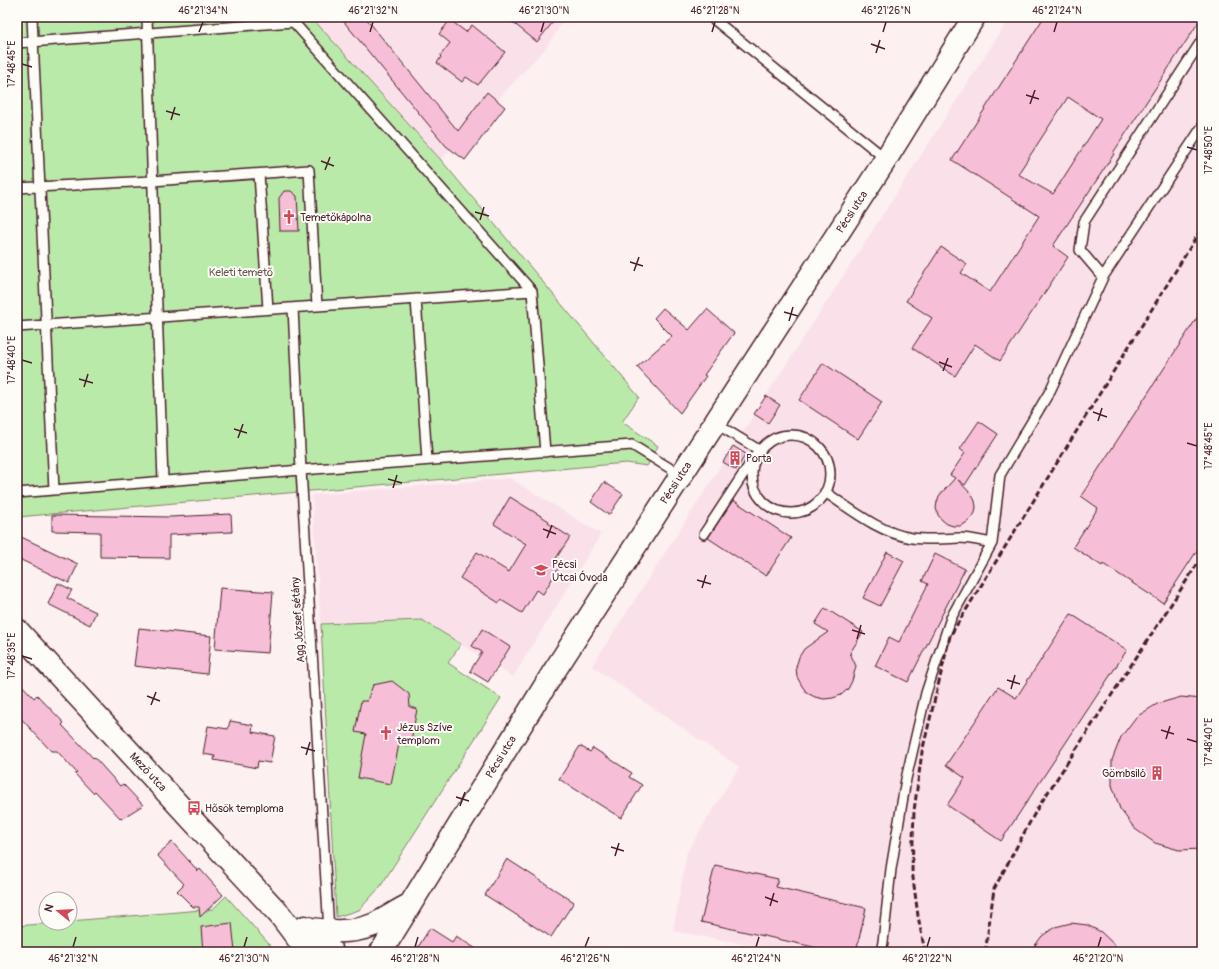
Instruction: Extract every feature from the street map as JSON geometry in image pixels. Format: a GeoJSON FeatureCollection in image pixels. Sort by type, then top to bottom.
{"type":"FeatureCollection","features":[{"type":"Feature","properties":{"kind":"street","name":"Pécsi utca"},"geometry":{"type":"LineString","coordinates":[[381,952],[553,673],[886,159],[974,17]]}},
{"type":"Feature","properties":{"kind":"street","name":"Mező utca"},"geometry":{"type":"LineString","coordinates":[[17,630],[280,915],[308,952]]}},
{"type":"Feature","properties":{"kind":"street"},"geometry":{"type":"LineString","coordinates":[[280,915],[324,938],[373,925],[410,904]]}},
{"type":"Feature","properties":{"kind":"lane"},"geometry":{"type":"LineString","coordinates":[[32,17],[54,490]]}},
{"type":"Feature","properties":{"kind":"lane"},"geometry":{"type":"LineString","coordinates":[[147,17],[163,481]]}},
{"type":"Feature","properties":{"kind":"lane"},"geometry":{"type":"LineString","coordinates":[[710,17],[886,159]]}},
{"type":"Feature","properties":{"kind":"lane"},"geometry":{"type":"LineString","coordinates":[[17,43],[148,34],[291,20],[532,291],[545,452]]}},
{"type":"Feature","properties":{"kind":"lane"},"geometry":{"type":"LineString","coordinates":[[1103,278],[1080,250],[1084,222],[1202,40]]}},
{"type":"Feature","properties":{"kind":"lane"},"geometry":{"type":"LineString","coordinates":[[881,952],[891,869],[906,779],[926,693],[951,618],[992,542],[1000,475],[1050,391],[1103,278],[1202,127]]}},
{"type":"Feature","properties":{"kind":"lane"},"geometry":{"type":"LineString","coordinates":[[17,188],[152,181],[310,170],[317,306]]}},
{"type":"Feature","properties":{"kind":"lane"},"geometry":{"type":"LineString","coordinates":[[259,174],[268,309]]}},
{"type":"Feature","properties":{"kind":"lane"},"geometry":{"type":"LineString","coordinates":[[17,327],[532,291]]}},
{"type":"Feature","properties":{"kind":"lane"},"geometry":{"type":"LineString","coordinates":[[416,299],[427,460]]}},
{"type":"Feature","properties":{"kind":"lane","name":"Agg József sétány"},"geometry":{"type":"LineString","coordinates":[[293,308],[324,938]]}},
{"type":"Feature","properties":{"kind":"lane"},"geometry":{"type":"LineString","coordinates":[[715,422],[759,450]]}},
{"type":"Feature","properties":{"kind":"lane"},"geometry":{"type":"LineString","coordinates":[[704,534],[759,450],[770,441],[781,436],[794,435],[806,438],[817,445],[825,455],[829,467],[829,480],[825,492],[817,503],[807,510],[794,513],[781,512],[769,507],[760,498],[754,487],[752,474],[754,461],[759,450]]}},
{"type":"Feature","properties":{"kind":"lane"},"geometry":{"type":"LineString","coordinates":[[17,493],[427,460],[632,446],[681,475]]}},
{"type":"Feature","properties":{"kind":"lane"},"geometry":{"type":"LineString","coordinates":[[825,492],[871,522],[904,536],[932,540],[961,538],[992,542]]}},
{"type":"Feature","properties":{"kind":"lane"},"geometry":{"type":"LineString","coordinates":[[883,942],[885,952]]}},
{"type":"Feature","properties":{"kind":"shaded area"},"geometry":{"type":"Polygon","coordinates":[[[311,17],[566,17],[545,49],[441,160],[311,17]]]}},
{"type":"Feature","properties":{"kind":"shaded area"},"geometry":{"type":"Polygon","coordinates":[[[1010,17],[1202,17],[1202,952],[787,952],[673,931],[687,852],[739,767],[592,666],[1010,17]]]}},
{"type":"Feature","properties":{"kind":"shaded area"},"geometry":{"type":"Polygon","coordinates":[[[510,478],[601,534],[513,677],[422,620],[321,624],[312,495],[510,478]]]}},
{"type":"Feature","properties":{"kind":"green space","name":"Keleti temető"},"geometry":{"type":"Polygon","coordinates":[[[17,17],[311,17],[441,160],[639,397],[622,422],[658,446],[647,466],[626,463],[17,517],[17,17]]]}},
{"type":"Feature","properties":{"kind":"green space"},"geometry":{"type":"Polygon","coordinates":[[[422,620],[461,644],[448,663],[501,698],[380,887],[359,910],[336,917],[321,624],[422,620]]]}},
{"type":"Feature","properties":{"kind":"green space"},"geometry":{"type":"Polygon","coordinates":[[[226,896],[276,952],[17,952],[17,926],[38,924],[38,931],[78,931],[78,920],[213,909],[226,896]]]}},
{"type":"Feature","properties":{"kind":"building"},"geometry":{"type":"Polygon","coordinates":[[[340,17],[365,17],[458,131],[487,92],[505,107],[465,160],[446,146],[340,17]]]}},
{"type":"Feature","properties":{"kind":"building"},"geometry":{"type":"Polygon","coordinates":[[[506,17],[557,17],[537,42],[506,17]]]}},
{"type":"Feature","properties":{"kind":"building"},"geometry":{"type":"Polygon","coordinates":[[[1044,17],[1202,17],[1053,246],[1068,257],[1000,361],[975,344],[955,376],[912,348],[932,318],[906,301],[941,247],[967,264],[961,273],[990,292],[1039,216],[952,160],[1044,17]],[[1068,97],[1018,174],[1053,194],[1101,119],[1068,97]]]}},
{"type":"Feature","properties":{"kind":"building"},"geometry":{"type":"Polygon","coordinates":[[[450,20],[466,32],[472,25],[505,52],[478,85],[466,77],[462,82],[437,63],[441,57],[440,56],[450,43],[439,34],[450,20]]]}},
{"type":"Feature","properties":{"kind":"building"},"geometry":{"type":"Polygon","coordinates":[[[284,191],[291,191],[297,196],[299,231],[280,231],[279,198],[284,191]]]}},
{"type":"Feature","properties":{"kind":"building"},"geometry":{"type":"Polygon","coordinates":[[[663,308],[689,330],[707,309],[734,333],[704,375],[706,376],[680,413],[637,367],[672,336],[654,318],[663,308]]]}},
{"type":"Feature","properties":{"kind":"building"},"geometry":{"type":"Polygon","coordinates":[[[1202,310],[1202,543],[1163,603],[1103,564],[1102,566],[1073,547],[1098,508],[1081,496],[1202,310]]]}},
{"type":"Feature","properties":{"kind":"building"},"geometry":{"type":"Polygon","coordinates":[[[823,363],[882,402],[858,439],[799,400],[823,363]]]}},
{"type":"Feature","properties":{"kind":"building"},"geometry":{"type":"Polygon","coordinates":[[[766,396],[780,405],[768,423],[754,414],[766,396]]]}},
{"type":"Feature","properties":{"kind":"building"},"geometry":{"type":"Polygon","coordinates":[[[979,421],[998,434],[965,485],[958,480],[972,495],[976,507],[975,513],[971,519],[960,526],[953,526],[947,524],[938,515],[936,508],[937,502],[939,496],[955,478],[950,475],[965,453],[960,449],[979,421]]]}},
{"type":"Feature","properties":{"kind":"building","name":"Porta"},"geometry":{"type":"Polygon","coordinates":[[[733,446],[746,454],[736,470],[723,462],[733,446]]]}},
{"type":"Feature","properties":{"kind":"building"},"geometry":{"type":"Polygon","coordinates":[[[604,482],[623,494],[609,515],[591,502],[604,482]]]}},
{"type":"Feature","properties":{"kind":"building"},"geometry":{"type":"Polygon","coordinates":[[[510,497],[549,521],[548,523],[570,537],[555,560],[561,564],[543,594],[536,590],[522,613],[501,600],[499,603],[460,578],[477,552],[509,572],[526,544],[494,524],[510,497]]]}},
{"type":"Feature","properties":{"kind":"building"},"geometry":{"type":"Polygon","coordinates":[[[733,500],[791,538],[766,576],[708,538],[733,500]]]}},
{"type":"Feature","properties":{"kind":"building"},"geometry":{"type":"Polygon","coordinates":[[[231,514],[232,532],[169,535],[169,558],[100,557],[100,532],[52,531],[52,515],[170,517],[231,514]]]}},
{"type":"Feature","properties":{"kind":"building"},"geometry":{"type":"Polygon","coordinates":[[[17,535],[78,564],[69,583],[17,558],[17,535]]]}},
{"type":"Feature","properties":{"kind":"building"},"geometry":{"type":"Polygon","coordinates":[[[887,552],[904,561],[880,606],[863,598],[887,552]]]}},
{"type":"Feature","properties":{"kind":"building"},"geometry":{"type":"Polygon","coordinates":[[[935,554],[965,569],[908,682],[875,666],[889,637],[899,642],[928,584],[922,581],[935,554]]]}},
{"type":"Feature","properties":{"kind":"building"},"geometry":{"type":"Polygon","coordinates":[[[58,583],[72,590],[67,598],[96,612],[90,625],[48,604],[58,583]]]}},
{"type":"Feature","properties":{"kind":"building"},"geometry":{"type":"Polygon","coordinates":[[[220,588],[273,592],[268,653],[215,649],[220,588]]]}},
{"type":"Feature","properties":{"kind":"building"},"geometry":{"type":"Polygon","coordinates":[[[825,608],[863,632],[850,653],[856,666],[848,689],[841,695],[824,699],[807,693],[797,677],[796,667],[799,657],[804,649],[828,632],[815,624],[825,608]]]}},
{"type":"Feature","properties":{"kind":"building"},"geometry":{"type":"Polygon","coordinates":[[[1071,614],[1127,650],[1001,841],[947,805],[965,778],[946,765],[998,687],[1016,698],[1071,614]]]}},
{"type":"Feature","properties":{"kind":"building"},"geometry":{"type":"Polygon","coordinates":[[[139,628],[211,636],[207,674],[134,666],[139,628]]]}},
{"type":"Feature","properties":{"kind":"building"},"geometry":{"type":"Polygon","coordinates":[[[482,629],[510,647],[488,682],[470,671],[482,652],[472,646],[482,629]]]}},
{"type":"Feature","properties":{"kind":"building"},"geometry":{"type":"Polygon","coordinates":[[[17,680],[34,698],[37,695],[64,723],[62,725],[93,758],[94,757],[120,786],[123,784],[143,805],[121,819],[95,791],[93,793],[75,774],[77,773],[57,751],[51,751],[17,714],[17,680]]]}},
{"type":"Feature","properties":{"kind":"building","name":"Jézus Szíve templom"},"geometry":{"type":"Polygon","coordinates":[[[392,681],[409,694],[410,707],[417,709],[410,746],[399,744],[391,784],[358,778],[366,734],[355,732],[361,701],[367,701],[373,685],[392,681]]]}},
{"type":"Feature","properties":{"kind":"building","name":"Gömbsiló"},"geometry":{"type":"Polygon","coordinates":[[[1181,697],[1202,699],[1202,849],[1179,850],[1155,843],[1135,829],[1120,809],[1112,785],[1112,760],[1121,737],[1136,717],[1157,704],[1181,697]]]}},
{"type":"Feature","properties":{"kind":"building"},"geometry":{"type":"Polygon","coordinates":[[[230,721],[253,725],[252,732],[275,736],[270,763],[258,761],[257,768],[214,760],[215,756],[203,754],[208,726],[228,729],[230,721]]]}},
{"type":"Feature","properties":{"kind":"building"},"geometry":{"type":"Polygon","coordinates":[[[580,746],[590,752],[593,748],[632,773],[629,777],[642,785],[621,818],[559,779],[580,746]]]}},
{"type":"Feature","properties":{"kind":"building"},"geometry":{"type":"Polygon","coordinates":[[[172,842],[198,871],[200,869],[223,895],[200,917],[199,907],[193,907],[177,891],[184,884],[157,855],[172,842]]]}},
{"type":"Feature","properties":{"kind":"building"},"geometry":{"type":"Polygon","coordinates":[[[507,859],[574,902],[551,937],[485,895],[507,859]]]}},
{"type":"Feature","properties":{"kind":"building"},"geometry":{"type":"Polygon","coordinates":[[[715,865],[778,879],[776,887],[866,908],[856,952],[836,952],[701,922],[715,865]]]}},
{"type":"Feature","properties":{"kind":"building"},"geometry":{"type":"Polygon","coordinates":[[[232,923],[235,952],[203,952],[201,927],[232,923]]]}},
{"type":"Feature","properties":{"kind":"building"},"geometry":{"type":"Polygon","coordinates":[[[1071,923],[1087,925],[1101,932],[1122,952],[1030,952],[1042,936],[1055,927],[1071,923]]]}},
{"type":"Feature","properties":{"kind":"building"},"geometry":{"type":"Polygon","coordinates":[[[430,928],[452,942],[456,936],[481,952],[415,952],[430,928]]]}},
{"type":"Feature","properties":{"kind":"railway"},"geometry":{"type":"LineString","coordinates":[[925,952],[918,916],[912,870],[914,811],[922,752],[950,636],[1202,228]]}},
{"type":"Feature","properties":{"kind":"railway"},"geometry":{"type":"LineString","coordinates":[[987,952],[986,947],[994,889],[1037,809],[1202,557]]}},
{"type":"Feature","properties":{"kind":"place","name":"Temetőkápolna"},"geometry":{"type":"Point","coordinates":[289,217]}},
{"type":"Feature","properties":{"kind":"place","name":"Porta"},"geometry":{"type":"Point","coordinates":[735,458]}},
{"type":"Feature","properties":{"kind":"place","name":"Pécsi Utcai Óvoda"},"geometry":{"type":"Point","coordinates":[541,570]}},
{"type":"Feature","properties":{"kind":"place","name":"Jézus Szíve templom"},"geometry":{"type":"Point","coordinates":[386,733]}},
{"type":"Feature","properties":{"kind":"place","name":"Gömbsiló"},"geometry":{"type":"Point","coordinates":[1157,773]}},
{"type":"Feature","properties":{"kind":"place","name":"Hősök temploma"},"geometry":{"type":"Point","coordinates":[194,808]}}]}
